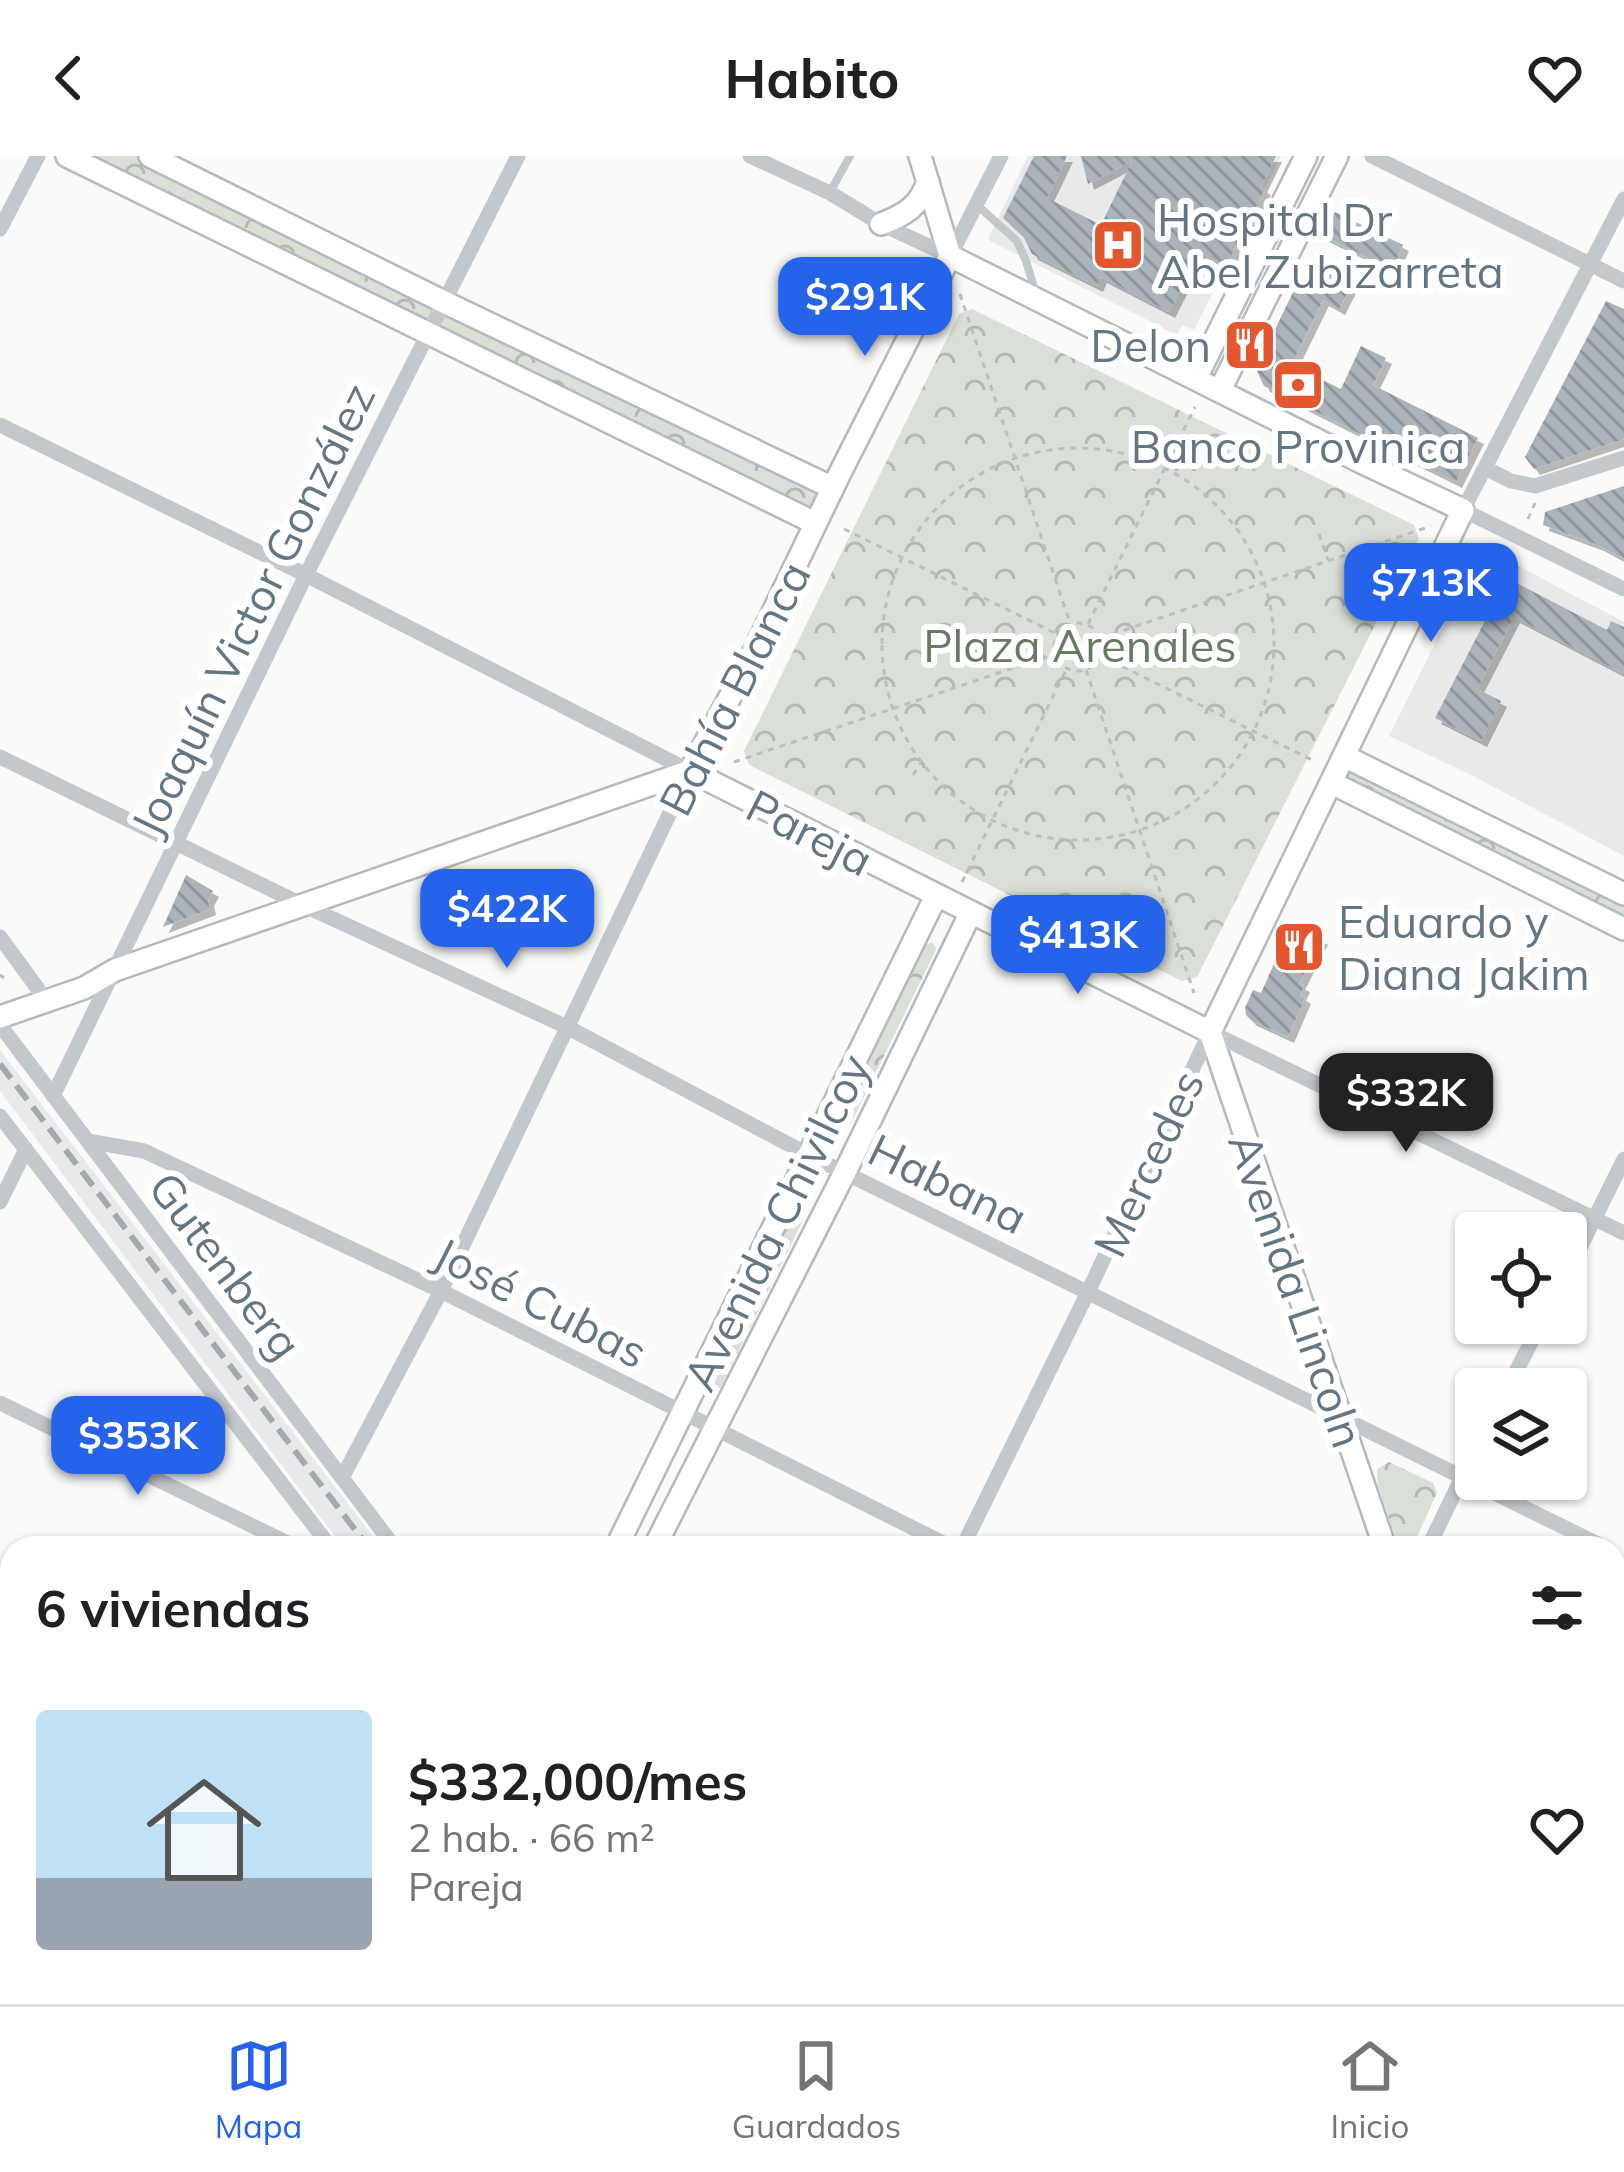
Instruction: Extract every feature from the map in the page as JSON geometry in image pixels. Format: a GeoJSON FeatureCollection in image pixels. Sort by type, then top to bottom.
{"type":"FeatureCollection","features":[{"type":"Feature","properties":{"kind":"street"},"geometry":{"type":"LineString","coordinates":[[0,229],[38,156]]}},
{"type":"Feature","properties":{"kind":"street"},"geometry":{"type":"LineString","coordinates":[[67,156],[815,524]]}},
{"type":"Feature","properties":{"kind":"street"},"geometry":{"type":"LineString","coordinates":[[150,156],[833,488]]}},
{"type":"Feature","properties":{"kind":"street","name":"Joaquín Victor González"},"geometry":{"type":"LineString","coordinates":[[53,1096],[306,575],[518,156]]}},
{"type":"Feature","properties":{"kind":"street"},"geometry":{"type":"LineString","coordinates":[[751,156],[1624,589]]}},
{"type":"Feature","properties":{"kind":"street"},"geometry":{"type":"LineString","coordinates":[[920,156],[950,256]]}},
{"type":"Feature","properties":{"kind":"street","name":"Bahía Blanca"},"geometry":{"type":"LineString","coordinates":[[342,1478],[441,1291],[690,771],[1001,156]]}},
{"type":"Feature","properties":{"kind":"street"},"geometry":{"type":"LineString","coordinates":[[1196,378],[1306,156]]}},
{"type":"Feature","properties":{"kind":"street"},"geometry":{"type":"LineString","coordinates":[[1220,390],[1337,156]]}},
{"type":"Feature","properties":{"kind":"street"},"geometry":{"type":"LineString","coordinates":[[1372,156],[1624,280]]}},
{"type":"Feature","properties":{"kind":"street"},"geometry":{"type":"LineString","coordinates":[[881,224],[912,210],[928,181]]}},
{"type":"Feature","properties":{"kind":"street","name":"Mercedes"},"geometry":{"type":"LineString","coordinates":[[964,1536],[1088,1292],[1463,510],[1624,199]]}},
{"type":"Feature","properties":{"kind":"street","name":"Pareja"},"geometry":{"type":"LineString","coordinates":[[0,424],[936,896],[1624,1233]]}},
{"type":"Feature","properties":{"kind":"street"},"geometry":{"type":"LineString","coordinates":[[1485,468],[1535,486],[1624,458]]}},
{"type":"Feature","properties":{"kind":"street","name":"Habana"},"geometry":{"type":"LineString","coordinates":[[0,757],[568,1027],[809,1155],[1455,1474]]}},
{"type":"Feature","properties":{"kind":"street"},"geometry":{"type":"LineString","coordinates":[[1346,757],[1624,894]]}},
{"type":"Feature","properties":{"kind":"street"},"geometry":{"type":"LineString","coordinates":[[0,1021],[116,970],[690,771]]}},
{"type":"Feature","properties":{"kind":"street"},"geometry":{"type":"LineString","coordinates":[[1332,783],[1624,929]]}},
{"type":"Feature","properties":{"kind":"street","name":"Avenida Chivilcoy"},"geometry":{"type":"LineString","coordinates":[[622,1536],[936,896]]}},
{"type":"Feature","properties":{"kind":"street","name":"Avenida Chivilcoy"},"geometry":{"type":"LineString","coordinates":[[660,1536],[971,912]]}},
{"type":"Feature","properties":{"kind":"street"},"geometry":{"type":"LineString","coordinates":[[0,937],[38,989]]}},
{"type":"Feature","properties":{"kind":"street"},"geometry":{"type":"LineString","coordinates":[[0,1002],[80,975],[116,970]]}},
{"type":"Feature","properties":{"kind":"street","name":"Gutenberg"},"geometry":{"type":"LineString","coordinates":[[0,1021],[385,1536]]}},
{"type":"Feature","properties":{"kind":"street","name":"Avenida Lincoln"},"geometry":{"type":"LineString","coordinates":[[1210,1031],[1381,1536]]}},
{"type":"Feature","properties":{"kind":"street","name":"Gutenberg"},"geometry":{"type":"LineString","coordinates":[[0,1116],[317,1536]]}},
{"type":"Feature","properties":{"kind":"street","name":"José Cubas"},"geometry":{"type":"LineString","coordinates":[[88,1141],[144,1151],[441,1291],[933,1536]]}},
{"type":"Feature","properties":{"kind":"street"},"geometry":{"type":"LineString","coordinates":[[0,1202],[26,1148]]}},
{"type":"Feature","properties":{"kind":"street"},"geometry":{"type":"LineString","coordinates":[[1587,1235],[1624,1160]]}},
{"type":"Feature","properties":{"kind":"street"},"geometry":{"type":"LineString","coordinates":[[0,1403],[273,1536]]}},
{"type":"Feature","properties":{"kind":"street"},"geometry":{"type":"LineString","coordinates":[[1434,1536],[1455,1490]]}},
{"type":"Feature","properties":{"kind":"street","name":"Habana"},"geometry":{"type":"LineString","coordinates":[[1508,1500],[1581,1536]]}},
{"type":"Feature","properties":{"kind":"lane"},"geometry":{"type":"LineString","coordinates":[[830,193],[850,156]]}},
{"type":"Feature","properties":{"kind":"lane"},"geometry":{"type":"LineString","coordinates":[[977,205],[1016,241],[1038,302]]}},
{"type":"Feature","properties":{"kind":"path"},"geometry":{"type":"LineString","coordinates":[[959,294],[1070,623]]}},
{"type":"Feature","properties":{"kind":"path"},"geometry":{"type":"LineString","coordinates":[[1088,624],[1195,407]]}},
{"type":"Feature","properties":{"kind":"path"},"geometry":{"type":"LineString","coordinates":[[1090,448],[1165,468],[1208,497],[1226,516],[1264,583],[1274,658],[1254,731],[1207,793],[1139,831],[1115,838],[1065,840],[1028,834],[992,820],[950,792],[922,761],[893,709],[882,632],[902,558],[948,496],[1015,458],[1090,448]]}},
{"type":"Feature","properties":{"kind":"path"},"geometry":{"type":"LineString","coordinates":[[1528,519],[1535,503]]}},
{"type":"Feature","properties":{"kind":"path"},"geometry":{"type":"LineString","coordinates":[[1101,638],[1433,525]]}},
{"type":"Feature","properties":{"kind":"path"},"geometry":{"type":"LineString","coordinates":[[844,530],[1057,634]]}},
{"type":"Feature","properties":{"kind":"path"},"geometry":{"type":"LineString","coordinates":[[1319,534],[1328,561]]}},
{"type":"Feature","properties":{"kind":"path"},"geometry":{"type":"LineString","coordinates":[[1307,568],[1310,575]]}},
{"type":"Feature","properties":{"kind":"path"},"geometry":{"type":"LineString","coordinates":[[1070,623],[1088,624],[1101,638],[1101,656],[1086,670],[1067,668],[1054,654],[1057,634],[1070,623]]}},
{"type":"Feature","properties":{"kind":"path"},"geometry":{"type":"LineString","coordinates":[[734,762],[1054,654]]}},
{"type":"Feature","properties":{"kind":"path"},"geometry":{"type":"LineString","coordinates":[[1101,656],[1288,744],[1314,761]]}},
{"type":"Feature","properties":{"kind":"path"},"geometry":{"type":"LineString","coordinates":[[962,882],[1067,668]]}},
{"type":"Feature","properties":{"kind":"path"},"geometry":{"type":"LineString","coordinates":[[1086,670],[1194,993]]}},
{"type":"Feature","properties":{"kind":"path"},"geometry":{"type":"LineString","coordinates":[[913,776],[922,761]]}},
{"type":"Feature","properties":{"kind":"shaded area","name":"Hospital Dr Abel Zubizarreta"},"geometry":{"type":"Polygon","coordinates":[[[1028,156],[1281,156],[1194,330],[1182,325],[1177,335],[990,241],[1028,156]]]}},
{"type":"Feature","properties":{"kind":"shaded area"},"geometry":{"type":"Polygon","coordinates":[[[1490,551],[1624,622],[1624,856],[1389,736],[1479,554],[1490,551]]]}},
{"type":"Feature","properties":{"kind":"shaded area"},"geometry":{"type":"Polygon","coordinates":[[[0,1050],[373,1536],[335,1536],[0,1091],[0,1050]]]}},
{"type":"Feature","properties":{"kind":"green space"},"geometry":{"type":"Polygon","coordinates":[[[67,156],[150,156],[833,488],[815,523],[67,156]]]}},
{"type":"Feature","properties":{"kind":"green space","name":"Plaza Arenales"},"geometry":{"type":"Polygon","coordinates":[[[972,309],[1414,525],[1419,538],[1197,977],[1182,981],[749,765],[744,751],[959,314],[972,309]]]}},
{"type":"Feature","properties":{"kind":"green space"},"geometry":{"type":"Polygon","coordinates":[[[1346,757],[1624,894],[1624,929],[1332,783],[1346,757]]]}},
{"type":"Feature","properties":{"kind":"green space"},"geometry":{"type":"Polygon","coordinates":[[[932,942],[935,952],[851,1123],[845,1126],[842,1116],[926,945],[932,942]]]}},
{"type":"Feature","properties":{"kind":"green space"},"geometry":{"type":"Polygon","coordinates":[[[802,1206],[805,1216],[721,1387],[715,1389],[712,1380],[796,1209],[802,1206]]]}},
{"type":"Feature","properties":{"kind":"green space"},"geometry":{"type":"Polygon","coordinates":[[[1389,1462],[1433,1483],[1437,1493],[1417,1536],[1395,1536],[1377,1469],[1389,1462]]]}},
{"type":"Feature","properties":{"kind":"building","name":"Hospital Dr Abel Zubizarreta"},"geometry":{"type":"Polygon","coordinates":[[[1034,156],[1067,156],[1047,198],[1101,225],[1132,161],[1088,184],[1081,156],[1276,156],[1261,187],[1265,189],[1226,266],[1200,252],[1169,312],[1101,277],[1097,286],[1032,254],[1023,236],[1003,218],[1034,156]]]}},
{"type":"Feature","properties":{"kind":"building"},"geometry":{"type":"Polygon","coordinates":[[[1335,212],[1403,245],[1392,270],[1323,236],[1335,212]]]}},
{"type":"Feature","properties":{"kind":"building"},"geometry":{"type":"Polygon","coordinates":[[[1308,261],[1352,284],[1339,309],[1323,300],[1293,361],[1341,389],[1361,346],[1386,358],[1373,385],[1478,438],[1456,482],[1264,386],[1256,369],[1308,261]]]}},
{"type":"Feature","properties":{"kind":"building"},"geometry":{"type":"Polygon","coordinates":[[[1606,301],[1624,309],[1624,439],[1534,469],[1525,457],[1606,301]]]}},
{"type":"Feature","properties":{"kind":"building"},"geometry":{"type":"Polygon","coordinates":[[[1624,486],[1624,559],[1543,525],[1545,512],[1624,486]]]}},
{"type":"Feature","properties":{"kind":"building"},"geometry":{"type":"Polygon","coordinates":[[[1507,578],[1607,630],[1611,621],[1624,627],[1624,674],[1514,617],[1477,689],[1501,701],[1481,741],[1435,718],[1507,578]]]}},
{"type":"Feature","properties":{"kind":"building"},"geometry":{"type":"Polygon","coordinates":[[[186,875],[213,891],[210,909],[163,927],[186,875]]]}},
{"type":"Feature","properties":{"kind":"building"},"geometry":{"type":"Polygon","coordinates":[[[1292,923],[1322,939],[1299,984],[1304,986],[1300,995],[1305,998],[1288,1037],[1251,1020],[1245,1008],[1253,990],[1261,993],[1292,923]]]}},
{"type":"Feature","properties":{"kind":"railway"},"geometry":{"type":"LineString","coordinates":[[0,1064],[360,1536]]}},
{"type":"Feature","properties":{"kind":"place","name":"Hospital Dr Abel Zubizarreta"},"geometry":{"type":"Point","coordinates":[1118,245]}},
{"type":"Feature","properties":{"kind":"place","name":"Delon"},"geometry":{"type":"Point","coordinates":[1250,345]}},
{"type":"Feature","properties":{"kind":"place","name":"Banco Provinica"},"geometry":{"type":"Point","coordinates":[1298,385]}},
{"type":"Feature","properties":{"kind":"place","name":"Eduardo y Diana Jakim"},"geometry":{"type":"Point","coordinates":[1299,947]}}]}
